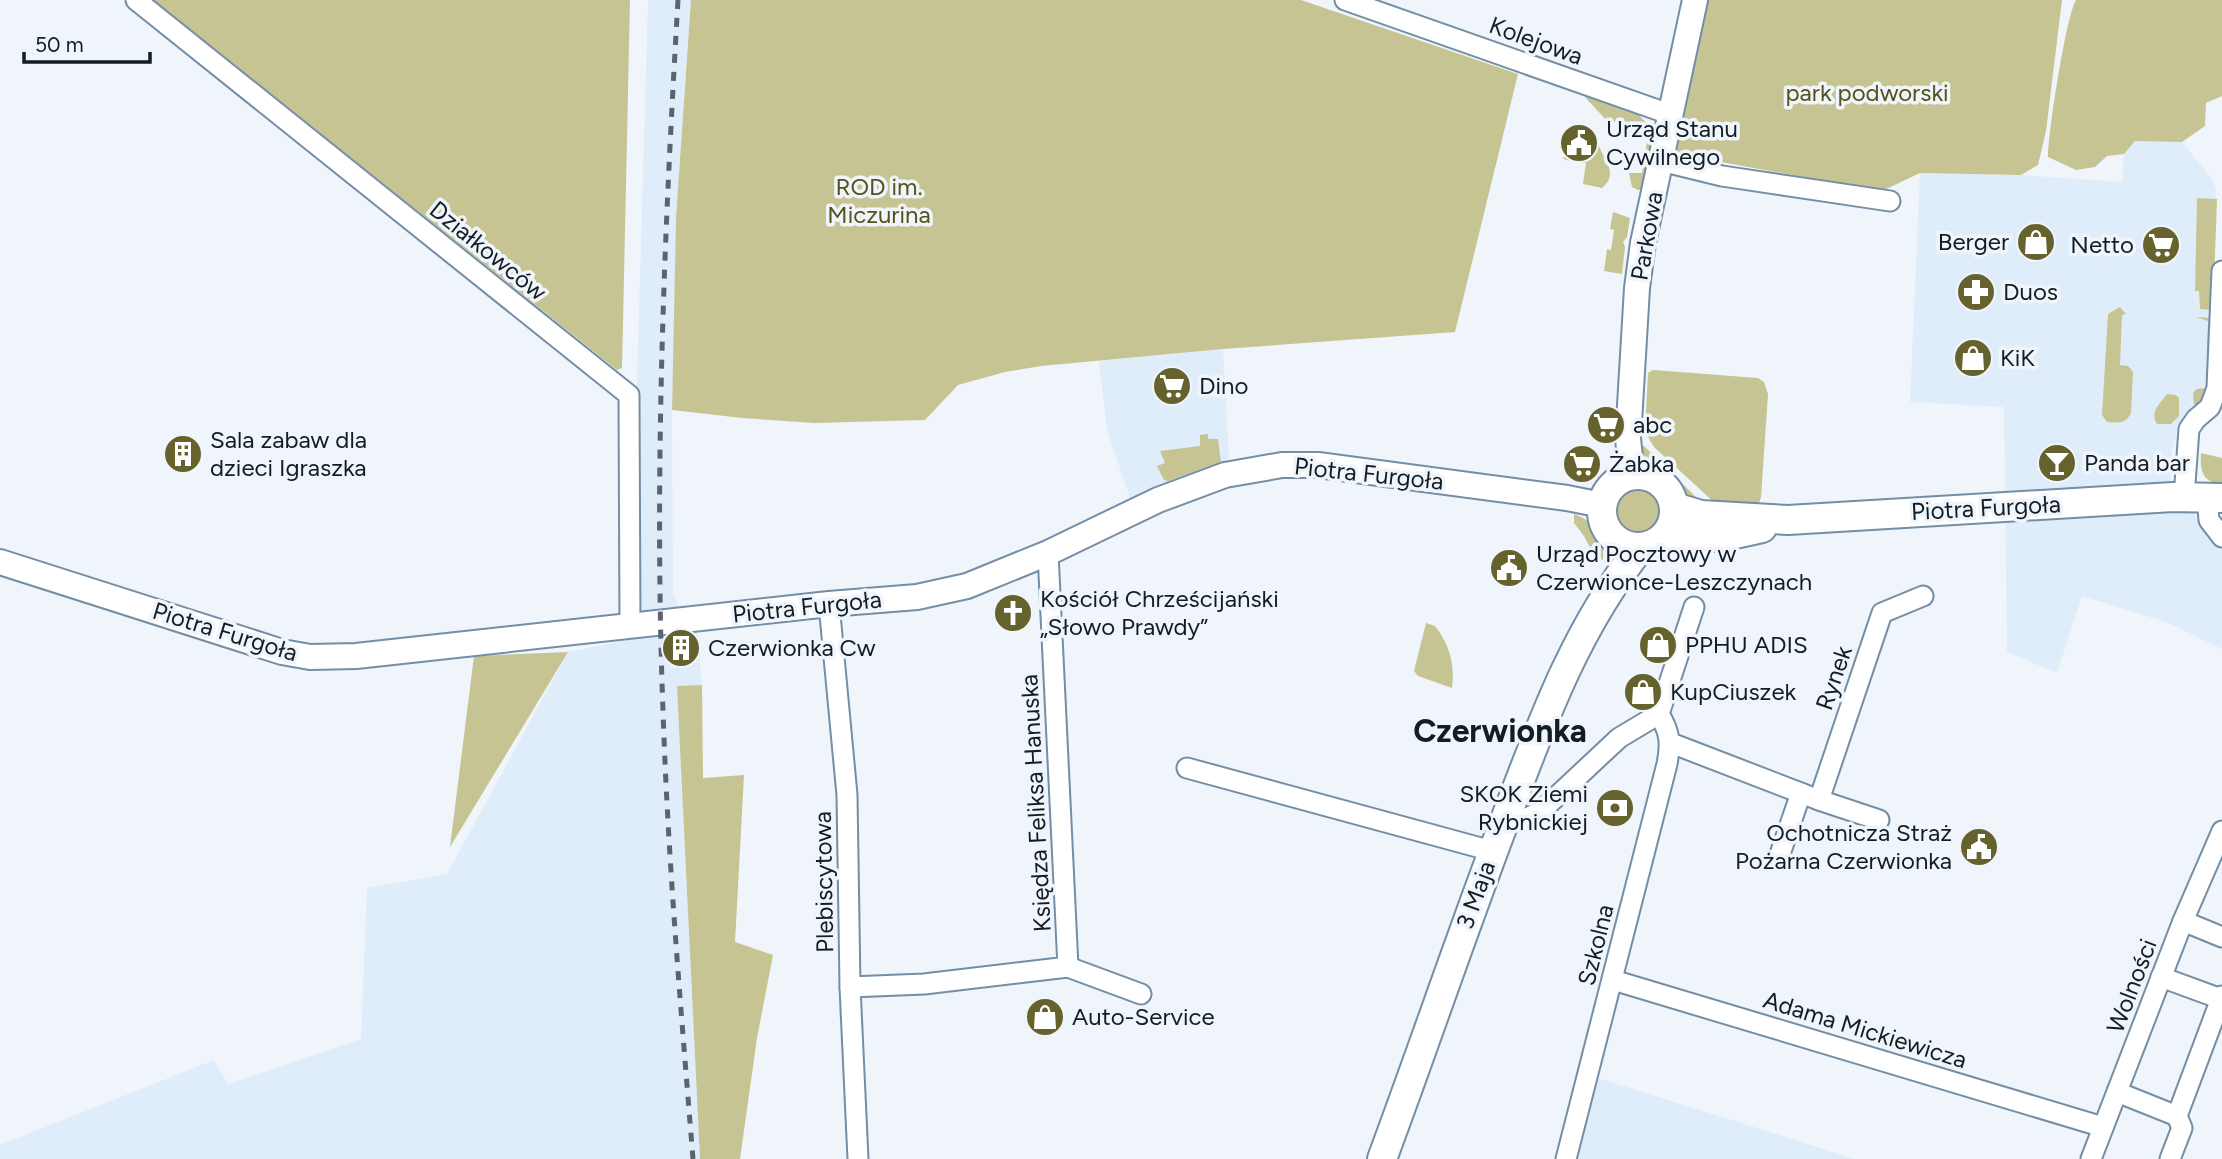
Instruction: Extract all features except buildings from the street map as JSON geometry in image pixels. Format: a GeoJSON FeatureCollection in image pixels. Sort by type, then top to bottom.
{"type":"FeatureCollection","features":[{"type":"Feature","properties":{"kind":"main road"},"geometry":{"type":"LineString","coordinates":[[1632,475],[1647,475],[1660,482],[1670,493],[1674,519],[1653,541],[1626,545],[1611,534],[1604,524],[1602,505],[1612,485],[1632,475]]}},
{"type":"Feature","properties":{"kind":"main road","name":"Piotra Furgoła"},"geometry":{"type":"LineString","coordinates":[[1674,507],[1701,515],[1788,520],[2204,497]]}},
{"type":"Feature","properties":{"kind":"main road","name":"Piotra Furgoła"},"geometry":{"type":"LineString","coordinates":[[1653,541],[1730,536],[1788,520]]}},
{"type":"Feature","properties":{"kind":"main road","name":"3 Maja"},"geometry":{"type":"LineString","coordinates":[[1603,599],[1610,562],[1611,534]]}},
{"type":"Feature","properties":{"kind":"main road","name":"3 Maja"},"geometry":{"type":"LineString","coordinates":[[1382,1159],[1541,721],[1603,599],[1653,541]]}},
{"type":"Feature","properties":{"kind":"street","name":"Działkowców"},"geometry":{"type":"LineString","coordinates":[[136,0],[629,394],[630,626]]}},
{"type":"Feature","properties":{"kind":"street","name":"Kolejowa"},"geometry":{"type":"LineString","coordinates":[[1345,0],[1672,115]]}},
{"type":"Feature","properties":{"kind":"street","name":"Parkowa"},"geometry":{"type":"LineString","coordinates":[[1632,475],[1628,439],[1637,288],[1643,243],[1695,0]]}},
{"type":"Feature","properties":{"kind":"street"},"geometry":{"type":"LineString","coordinates":[[1661,161],[1722,176],[1890,201]]}},
{"type":"Feature","properties":{"kind":"street"},"geometry":{"type":"LineString","coordinates":[[2222,271],[2215,410],[2193,422],[2189,429],[2209,520],[2222,537]]}},
{"type":"Feature","properties":{"kind":"street","name":"Piotra Furgoła"},"geometry":{"type":"LineString","coordinates":[[0,562],[282,652],[310,657],[356,656],[829,604],[917,597],[967,586],[1048,553],[1180,491],[1225,475],[1282,465],[1318,465],[1602,505]]}},
{"type":"Feature","properties":{"kind":"street","name":"Księdza Feliksa Hanuska"},"geometry":{"type":"LineString","coordinates":[[1048,553],[1068,967]]}},
{"type":"Feature","properties":{"kind":"street","name":"Rynek"},"geometry":{"type":"LineString","coordinates":[[1819,800],[1882,613],[1923,596]]}},
{"type":"Feature","properties":{"kind":"street","name":"Plebiscytowa"},"geometry":{"type":"LineString","coordinates":[[829,604],[847,795],[850,987],[858,1159]]}},
{"type":"Feature","properties":{"kind":"street"},"geometry":{"type":"LineString","coordinates":[[1506,817],[1527,818],[1541,811],[1619,738],[1659,714],[1694,607]]}},
{"type":"Feature","properties":{"kind":"street"},"geometry":{"type":"LineString","coordinates":[[1659,714],[1668,730],[1671,743],[1770,776],[1801,793],[1879,820]]}},
{"type":"Feature","properties":{"kind":"street","name":"Szkolna"},"geometry":{"type":"LineString","coordinates":[[1566,1159],[1671,743]]}},
{"type":"Feature","properties":{"kind":"street"},"geometry":{"type":"LineString","coordinates":[[1187,768],[1493,851]]}},
{"type":"Feature","properties":{"kind":"street"},"geometry":{"type":"LineString","coordinates":[[1780,854],[1801,793]]}},
{"type":"Feature","properties":{"kind":"street","name":"Wolności"},"geometry":{"type":"LineString","coordinates":[[2091,1159],[2183,921],[2222,831]]}},
{"type":"Feature","properties":{"kind":"street"},"geometry":{"type":"LineString","coordinates":[[2183,921],[2222,937]]}},
{"type":"Feature","properties":{"kind":"street","name":"Księdza Feliksa Hanuska"},"geometry":{"type":"LineString","coordinates":[[850,987],[924,984],[1068,967],[1141,994]]}},
{"type":"Feature","properties":{"kind":"street"},"geometry":{"type":"LineString","coordinates":[[2161,977],[2221,998],[2176,1116]]}},
{"type":"Feature","properties":{"kind":"street","name":"Adama Mickiewicza"},"geometry":{"type":"LineString","coordinates":[[1613,979],[2103,1127]]}},
{"type":"Feature","properties":{"kind":"street"},"geometry":{"type":"LineString","coordinates":[[2117,1092],[2176,1116],[2182,1128],[2170,1159]]}},
{"type":"Feature","properties":{"kind":"shaded area"},"geometry":{"type":"Polygon","coordinates":[[[648,0],[691,0],[676,217],[672,410],[673,593],[679,607],[695,606],[702,685],[677,686],[700,1159],[0,1159],[0,1145],[214,1060],[228,1084],[361,1039],[367,888],[447,874],[568,652],[639,638],[637,382],[648,0]]]}},
{"type":"Feature","properties":{"kind":"shaded area"},"geometry":{"type":"Polygon","coordinates":[[[2135,141],[2182,142],[2212,179],[2216,189],[2213,310],[2207,395],[2179,425],[2172,450],[2170,485],[2222,548],[2222,649],[2169,623],[2082,596],[2057,673],[2007,652],[2004,407],[1910,402],[1920,173],[2021,175],[2122,182],[2124,154],[2135,141]]]}},
{"type":"Feature","properties":{"kind":"shaded area"},"geometry":{"type":"Polygon","coordinates":[[[1223,349],[1229,459],[1130,498],[1107,430],[1099,361],[1223,349]]]}},
{"type":"Feature","properties":{"kind":"shaded area"},"geometry":{"type":"Polygon","coordinates":[[[1598,1078],[1855,1159],[1577,1159],[1598,1078]]]}},
{"type":"Feature","properties":{"kind":"green space"},"geometry":{"type":"Polygon","coordinates":[[[153,0],[630,0],[622,368],[617,370],[153,0]]]}},
{"type":"Feature","properties":{"kind":"green space","name":"ROD im. Miczurina"},"geometry":{"type":"Polygon","coordinates":[[[691,0],[1301,0],[1518,74],[1455,332],[1041,366],[1005,372],[958,385],[925,420],[814,423],[672,410],[676,217],[691,0]]]}},
{"type":"Feature","properties":{"kind":"green space","name":"park podworski"},"geometry":{"type":"Polygon","coordinates":[[[1702,0],[2062,0],[2046,131],[2038,165],[2021,175],[1920,173],[1882,191],[1671,153],[1702,0]]]}},
{"type":"Feature","properties":{"kind":"green space"},"geometry":{"type":"Polygon","coordinates":[[[2076,0],[2222,0],[2222,96],[2206,103],[2205,126],[2182,142],[2135,141],[2124,154],[2107,156],[2095,167],[2076,170],[2048,157],[2054,101],[2076,0]]]}},
{"type":"Feature","properties":{"kind":"green space"},"geometry":{"type":"Polygon","coordinates":[[[1587,91],[1636,112],[1655,132],[1645,189],[1632,187],[1629,173],[1642,173],[1648,136],[1635,136],[1627,125],[1607,121],[1585,97],[1587,91]]]}},
{"type":"Feature","properties":{"kind":"green space"},"geometry":{"type":"Polygon","coordinates":[[[1595,138],[1610,170],[1608,182],[1602,188],[1583,184],[1586,163],[1562,157],[1591,160],[1595,138]]]}},
{"type":"Feature","properties":{"kind":"green space"},"geometry":{"type":"Polygon","coordinates":[[[2197,198],[2217,199],[2213,310],[2200,309],[2199,291],[2195,291],[2197,198]]]}},
{"type":"Feature","properties":{"kind":"green space"},"geometry":{"type":"Polygon","coordinates":[[[1613,212],[1630,218],[1627,237],[1623,242],[1625,247],[1622,274],[1604,271],[1607,249],[1611,250],[1614,230],[1610,229],[1613,212]]]}},
{"type":"Feature","properties":{"kind":"green space"},"geometry":{"type":"Polygon","coordinates":[[[2120,307],[2126,314],[2122,315],[2120,365],[2128,366],[2133,372],[2131,413],[2124,421],[2107,422],[2102,415],[2108,314],[2120,307]]]}},
{"type":"Feature","properties":{"kind":"green space"},"geometry":{"type":"Polygon","coordinates":[[[2196,317],[2212,318],[2210,375],[2208,386],[2199,406],[2194,404],[2193,393],[2197,389],[2206,388],[2208,321],[2196,317]]]}},
{"type":"Feature","properties":{"kind":"green space"},"geometry":{"type":"Polygon","coordinates":[[[1653,370],[1758,378],[1764,382],[1768,394],[1761,497],[1758,506],[1717,505],[1654,447],[1645,432],[1648,373],[1653,370]]]}},
{"type":"Feature","properties":{"kind":"green space"},"geometry":{"type":"Polygon","coordinates":[[[2167,394],[2179,398],[2179,416],[2171,424],[2157,424],[2155,411],[2167,394]]]}},
{"type":"Feature","properties":{"kind":"green space"},"geometry":{"type":"Polygon","coordinates":[[[1208,434],[1208,439],[1218,439],[1221,462],[1168,481],[1164,480],[1157,466],[1165,463],[1160,451],[1200,446],[1200,435],[1208,434]]]}},
{"type":"Feature","properties":{"kind":"green space"},"geometry":{"type":"Polygon","coordinates":[[[1639,446],[1644,446],[1701,502],[1682,496],[1672,482],[1648,460],[1639,446]]]}},
{"type":"Feature","properties":{"kind":"green space"},"geometry":{"type":"Polygon","coordinates":[[[2201,453],[2222,458],[2222,485],[2210,481],[2204,475],[2201,453]]]}},
{"type":"Feature","properties":{"kind":"green space"},"geometry":{"type":"Polygon","coordinates":[[[1638,489],[1647,490],[1654,495],[1659,502],[1659,520],[1654,527],[1647,532],[1638,533],[1629,532],[1622,527],[1617,520],[1616,511],[1617,502],[1622,495],[1629,490],[1638,489]]]}},
{"type":"Feature","properties":{"kind":"green space"},"geometry":{"type":"Polygon","coordinates":[[[1574,514],[1588,521],[1598,531],[1603,560],[1595,557],[1574,523],[1574,514]]]}},
{"type":"Feature","properties":{"kind":"green space"},"geometry":{"type":"Polygon","coordinates":[[[1426,623],[1435,626],[1448,648],[1453,671],[1452,688],[1418,676],[1414,671],[1426,623]]]}},
{"type":"Feature","properties":{"kind":"green space"},"geometry":{"type":"Polygon","coordinates":[[[568,652],[450,847],[474,656],[568,652]]]}},
{"type":"Feature","properties":{"kind":"green space"},"geometry":{"type":"Polygon","coordinates":[[[702,685],[703,778],[744,775],[735,942],[773,955],[757,1038],[740,1159],[700,1159],[677,686],[702,685]]]}},
{"type":"Feature","properties":{"kind":"railway"},"geometry":{"type":"LineString","coordinates":[[678,0],[662,355],[660,622],[668,823],[693,1159]]}},
{"type":"Feature","properties":{"kind":"place","name":"Urząd Stanu Cywilnego"},"geometry":{"type":"Point","coordinates":[1579,143]}},
{"type":"Feature","properties":{"kind":"place","name":"Berger"},"geometry":{"type":"Point","coordinates":[2036,242]}},
{"type":"Feature","properties":{"kind":"place","name":"Netto"},"geometry":{"type":"Point","coordinates":[2161,245]}},
{"type":"Feature","properties":{"kind":"place","name":"Duos"},"geometry":{"type":"Point","coordinates":[1976,292]}},
{"type":"Feature","properties":{"kind":"place","name":"KiK"},"geometry":{"type":"Point","coordinates":[1973,358]}},
{"type":"Feature","properties":{"kind":"place","name":"Dino"},"geometry":{"type":"Point","coordinates":[1172,386]}},
{"type":"Feature","properties":{"kind":"place","name":"abc"},"geometry":{"type":"Point","coordinates":[1606,425]}},
{"type":"Feature","properties":{"kind":"place","name":"Sala zabaw dla dzieci Igraszka"},"geometry":{"type":"Point","coordinates":[183,454]}},
{"type":"Feature","properties":{"kind":"place","name":"Panda bar"},"geometry":{"type":"Point","coordinates":[2057,463]}},
{"type":"Feature","properties":{"kind":"place","name":"Żabka"},"geometry":{"type":"Point","coordinates":[1582,464]}},
{"type":"Feature","properties":{"kind":"place","name":"Urząd Pocztowy w Czerwionce-Leszczynach"},"geometry":{"type":"Point","coordinates":[1509,568]}},
{"type":"Feature","properties":{"kind":"place","name":"Kościół Chrześcijański „Słowo Prawdy”"},"geometry":{"type":"Point","coordinates":[1013,613]}},
{"type":"Feature","properties":{"kind":"place","name":"PPHU ADIS"},"geometry":{"type":"Point","coordinates":[1658,645]}},
{"type":"Feature","properties":{"kind":"place","name":"Czerwionka Cw"},"geometry":{"type":"Point","coordinates":[681,648]}},
{"type":"Feature","properties":{"kind":"place","name":"KupCiuszek"},"geometry":{"type":"Point","coordinates":[1643,692]}},
{"type":"Feature","properties":{"kind":"place","name":"SKOK Ziemi Rybnickiej"},"geometry":{"type":"Point","coordinates":[1615,808]}},
{"type":"Feature","properties":{"kind":"place","name":"Ochotnicza Straż Pożarna Czerwionka"},"geometry":{"type":"Point","coordinates":[1979,847]}},
{"type":"Feature","properties":{"kind":"place","name":"Auto-Service"},"geometry":{"type":"Point","coordinates":[1045,1017]}},
{"type":"Feature","properties":{"kind":"district","name":"Czerwionka"},"geometry":{"type":"Point","coordinates":[1500,731]}}]}
